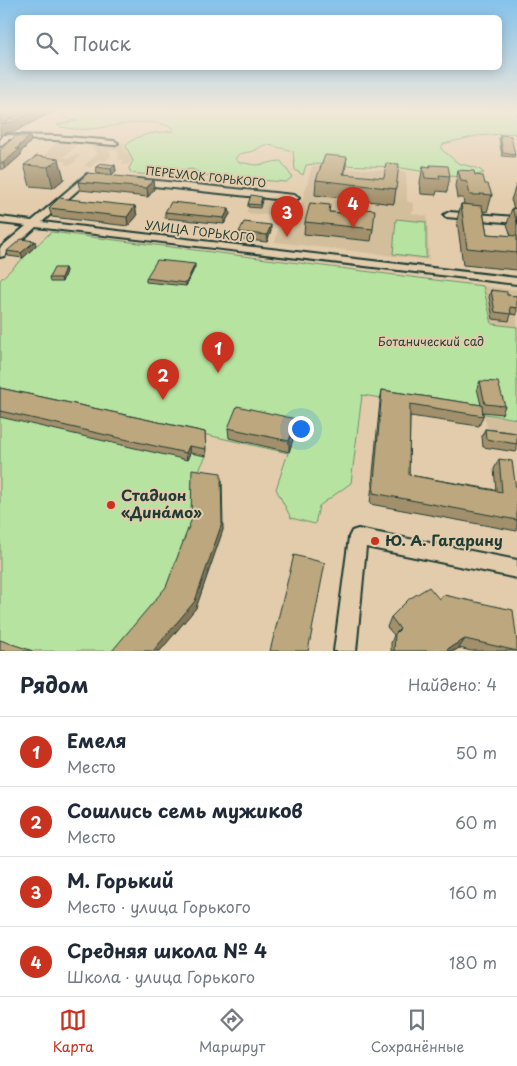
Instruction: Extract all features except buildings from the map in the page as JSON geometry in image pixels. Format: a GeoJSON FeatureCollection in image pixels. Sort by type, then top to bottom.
{"type":"FeatureCollection","features":[{"type":"Feature","properties":{"kind":"street"},"geometry":{"type":"LineString","coordinates":[[67,140],[114,143]]}},
{"type":"Feature","properties":{"kind":"street"},"geometry":{"type":"LineString","coordinates":[[0,254],[87,177],[105,179]]}},
{"type":"Feature","properties":{"kind":"street","name":"ПЕРЕУЛОК ГОРЬКОГО"},"geometry":{"type":"LineString","coordinates":[[124,181],[294,198]]}},
{"type":"Feature","properties":{"kind":"street"},"geometry":{"type":"LineString","coordinates":[[449,215],[517,220]]}},
{"type":"Feature","properties":{"kind":"street","name":"УЛИЦА ГОРЬКОГО"},"geometry":{"type":"LineString","coordinates":[[0,220],[517,281]]}},
{"type":"Feature","properties":{"kind":"street"},"geometry":{"type":"LineString","coordinates":[[346,651],[358,537],[517,570]]}},
{"type":"Feature","properties":{"kind":"shaded area"},"geometry":{"type":"Polygon","coordinates":[[[59,140],[80,141],[67,155],[61,157],[69,158],[73,155],[81,155],[71,165],[64,165],[66,162],[41,158],[59,140]]]}},
{"type":"Feature","properties":{"kind":"shaded area"},"geometry":{"type":"Polygon","coordinates":[[[85,141],[102,143],[106,146],[124,142],[126,145],[123,146],[132,160],[128,165],[122,164],[124,160],[118,159],[120,156],[116,150],[109,151],[111,156],[105,161],[98,160],[91,167],[84,166],[97,154],[90,146],[81,144],[85,141]]]}},
{"type":"Feature","properties":{"kind":"shaded area"},"geometry":{"type":"Polygon","coordinates":[[[312,166],[406,172],[407,201],[414,204],[414,211],[410,212],[427,216],[429,260],[275,242],[281,216],[246,213],[250,202],[255,197],[298,205],[302,202],[312,166]]]}},
{"type":"Feature","properties":{"kind":"shaded area"},"geometry":{"type":"Polygon","coordinates":[[[483,286],[517,290],[517,327],[492,324],[483,286]]]}},
{"type":"Feature","properties":{"kind":"shaded area"},"geometry":{"type":"Polygon","coordinates":[[[484,415],[517,420],[517,435],[488,430],[484,415]]]}},
{"type":"Feature","properties":{"kind":"green space"},"geometry":{"type":"Polygon","coordinates":[[[132,140],[458,140],[443,144],[441,149],[458,163],[479,169],[484,173],[463,178],[396,167],[314,164],[306,165],[303,175],[295,170],[293,151],[264,145],[254,151],[239,154],[235,159],[240,163],[256,165],[281,161],[292,177],[286,182],[215,177],[204,175],[192,169],[150,175],[131,173],[129,168],[133,161],[126,146],[132,140]]]}},
{"type":"Feature","properties":{"kind":"green space"},"geometry":{"type":"Polygon","coordinates":[[[396,219],[426,222],[426,258],[393,254],[396,219]]]}},
{"type":"Feature","properties":{"kind":"green space","name":"Ботанический сад"},"geometry":{"type":"Polygon","coordinates":[[[51,232],[483,286],[492,324],[517,327],[517,419],[362,395],[351,483],[319,506],[315,524],[291,518],[276,489],[288,453],[0,389],[0,280],[51,232]]]}},
{"type":"Feature","properties":{"kind":"green space","name":"Стадион «Дина́мо»"},"geometry":{"type":"Polygon","coordinates":[[[0,394],[205,439],[206,456],[196,476],[222,480],[223,530],[196,608],[160,651],[0,651],[0,394]]]}},
{"type":"Feature","properties":{"kind":"place","name":"Средняя школа № 4"},"geometry":{"type":"Point","coordinates":[353,228]}},
{"type":"Feature","properties":{"kind":"place","name":"М. Горький"},"geometry":{"type":"Point","coordinates":[287,237]}},
{"type":"Feature","properties":{"kind":"place","name":"Емеля"},"geometry":{"type":"Point","coordinates":[218,373]}},
{"type":"Feature","properties":{"kind":"place","name":"Сошлись семь мужиков"},"geometry":{"type":"Point","coordinates":[163,400]}},
{"type":"Feature","properties":{"kind":"place","name":"Стадион «Дина́мо»"},"geometry":{"type":"Point","coordinates":[111,505]}},
{"type":"Feature","properties":{"kind":"place","name":"Ю. А. Гагарину"},"geometry":{"type":"Point","coordinates":[375,541]}}]}
